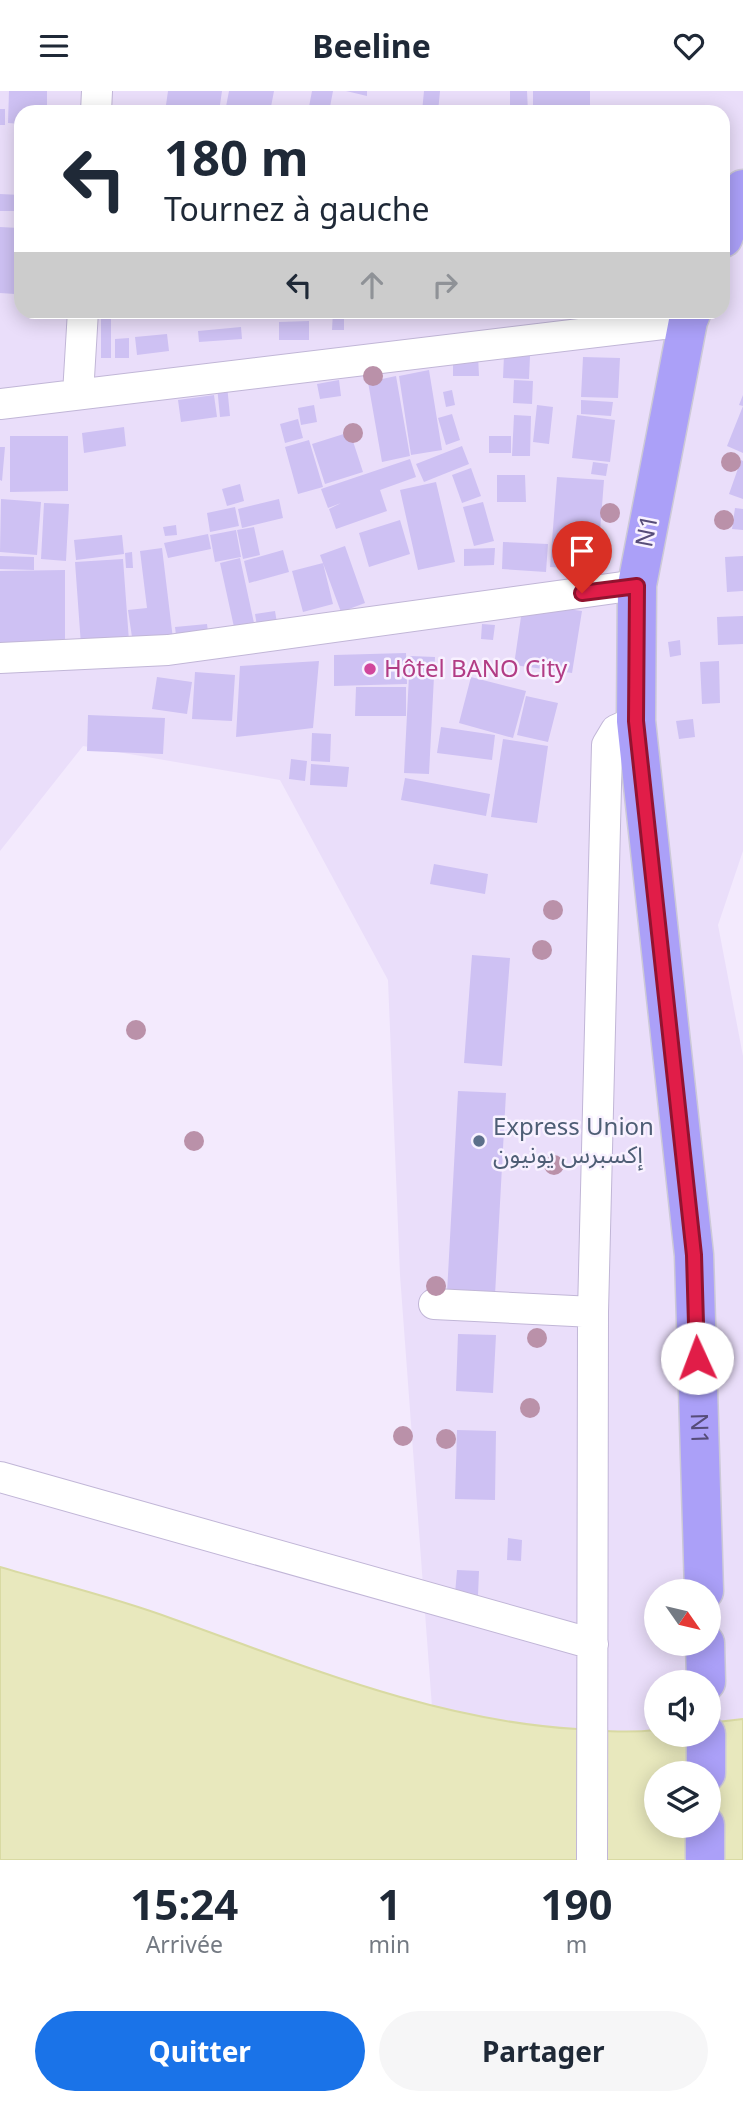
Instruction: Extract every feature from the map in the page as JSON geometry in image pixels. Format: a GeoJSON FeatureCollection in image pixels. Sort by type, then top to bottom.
{"type":"FeatureCollection","features":[{"type":"Feature","properties":{"kind":"highway"},"geometry":{"type":"LineString","coordinates":[[730,221],[743,189]]}},
{"type":"Feature","properties":{"kind":"highway","name":"N1"},"geometry":{"type":"LineString","coordinates":[[689,319],[637,586],[636,721],[694,1255],[704,1579]]}},
{"type":"Feature","properties":{"kind":"highway"},"geometry":{"type":"LineString","coordinates":[[705,1838],[705,1860]]}},
{"type":"Feature","properties":{"kind":"street"},"geometry":{"type":"LineString","coordinates":[[78,394],[83,319]]}},
{"type":"Feature","properties":{"kind":"street"},"geometry":{"type":"LineString","coordinates":[[0,404],[666,319]]}},
{"type":"Feature","properties":{"kind":"street"},"geometry":{"type":"LineString","coordinates":[[0,657],[168,650],[637,586]]}},
{"type":"Feature","properties":{"kind":"street"},"geometry":{"type":"LineString","coordinates":[[592,1860],[593,1312],[607,745],[616,730],[636,721]]}},
{"type":"Feature","properties":{"kind":"street"},"geometry":{"type":"LineString","coordinates":[[434,1304],[593,1312]]}},
{"type":"Feature","properties":{"kind":"street"},"geometry":{"type":"LineString","coordinates":[[0,1477],[593,1654]]}},
{"type":"Feature","properties":{"kind":"shaded area"},"geometry":{"type":"Polygon","coordinates":[[[0,91],[743,91],[743,851],[718,925],[743,1056],[743,1719],[721,1722],[721,1670],[644,1670],[644,1731],[532,1727],[432,1707],[400,1275],[388,980],[280,780],[83,746],[0,851],[0,91]]]}},
{"type":"Feature","properties":{"kind":"shaded area"},"geometry":{"type":"Polygon","coordinates":[[[0,1567],[131,1604],[372,1689],[473,1715],[577,1729],[644,1731],[644,1747],[721,1747],[721,1722],[743,1719],[743,1860],[0,1860],[0,1567]]]}},
{"type":"Feature","properties":{"kind":"building"},"geometry":{"type":"Polygon","coordinates":[[[9,91],[47,91],[47,105],[14,105],[14,123],[8,123],[9,91]]]}},
{"type":"Feature","properties":{"kind":"building"},"geometry":{"type":"Polygon","coordinates":[[[168,91],[222,91],[220,105],[166,105],[168,91]]]}},
{"type":"Feature","properties":{"kind":"building"},"geometry":{"type":"Polygon","coordinates":[[[229,91],[274,91],[271,105],[226,105],[229,91]]]}},
{"type":"Feature","properties":{"kind":"building"},"geometry":{"type":"Polygon","coordinates":[[[312,91],[333,91],[330,105],[309,105],[312,91]]]}},
{"type":"Feature","properties":{"kind":"building"},"geometry":{"type":"Polygon","coordinates":[[[346,91],[367,91],[367,96],[346,91]]]}},
{"type":"Feature","properties":{"kind":"building"},"geometry":{"type":"Polygon","coordinates":[[[424,91],[440,91],[439,105],[423,105],[424,91]]]}},
{"type":"Feature","properties":{"kind":"building"},"geometry":{"type":"Polygon","coordinates":[[[510,91],[527,91],[528,105],[510,105],[510,91]]]}},
{"type":"Feature","properties":{"kind":"building"},"geometry":{"type":"Polygon","coordinates":[[[533,91],[590,91],[590,105],[533,105],[533,91]]]}},
{"type":"Feature","properties":{"kind":"building"},"geometry":{"type":"Polygon","coordinates":[[[0,109],[5,109],[5,125],[0,125],[0,109]]]}},
{"type":"Feature","properties":{"kind":"building"},"geometry":{"type":"Polygon","coordinates":[[[0,194],[14,195],[14,211],[0,211],[0,194]]]}},
{"type":"Feature","properties":{"kind":"building"},"geometry":{"type":"Polygon","coordinates":[[[0,227],[14,228],[14,294],[0,293],[0,227]]]}},
{"type":"Feature","properties":{"kind":"building"},"geometry":{"type":"Polygon","coordinates":[[[101,319],[111,319],[111,358],[101,358],[101,319]]]}},
{"type":"Feature","properties":{"kind":"building"},"geometry":{"type":"Polygon","coordinates":[[[333,319],[344,319],[344,330],[332,330],[333,319]]]}},
{"type":"Feature","properties":{"kind":"building"},"geometry":{"type":"Polygon","coordinates":[[[309,321],[309,340],[279,340],[279,322],[309,321]]]}},
{"type":"Feature","properties":{"kind":"building"},"geometry":{"type":"Polygon","coordinates":[[[241,327],[242,339],[199,342],[198,331],[241,327]]]}},
{"type":"Feature","properties":{"kind":"building"},"geometry":{"type":"Polygon","coordinates":[[[167,334],[169,351],[137,355],[135,337],[167,334]]]}},
{"type":"Feature","properties":{"kind":"building"},"geometry":{"type":"Polygon","coordinates":[[[129,338],[129,358],[115,358],[115,339],[129,338]]]}},
{"type":"Feature","properties":{"kind":"building"},"geometry":{"type":"Polygon","coordinates":[[[478,355],[479,376],[453,376],[453,356],[478,355]]]}},
{"type":"Feature","properties":{"kind":"building"},"geometry":{"type":"Polygon","coordinates":[[[504,355],[530,356],[529,379],[503,378],[504,355]]]}},
{"type":"Feature","properties":{"kind":"building"},"geometry":{"type":"Polygon","coordinates":[[[583,357],[620,358],[618,398],[581,397],[583,357]]]}},
{"type":"Feature","properties":{"kind":"building"},"geometry":{"type":"Polygon","coordinates":[[[429,370],[442,450],[411,455],[399,376],[429,370]]]}},
{"type":"Feature","properties":{"kind":"building"},"geometry":{"type":"Polygon","coordinates":[[[396,376],[410,456],[382,462],[368,382],[396,376]]]}},
{"type":"Feature","properties":{"kind":"building"},"geometry":{"type":"Polygon","coordinates":[[[339,380],[341,396],[320,399],[317,384],[339,380]]]}},
{"type":"Feature","properties":{"kind":"building"},"geometry":{"type":"Polygon","coordinates":[[[514,380],[533,381],[532,404],[513,403],[514,380]]]}},
{"type":"Feature","properties":{"kind":"building"},"geometry":{"type":"Polygon","coordinates":[[[227,385],[230,416],[220,417],[217,386],[227,385]]]}},
{"type":"Feature","properties":{"kind":"building"},"geometry":{"type":"Polygon","coordinates":[[[452,390],[455,405],[446,407],[443,392],[452,390]]]}},
{"type":"Feature","properties":{"kind":"building"},"geometry":{"type":"Polygon","coordinates":[[[214,395],[217,417],[181,422],[178,400],[214,395]]]}},
{"type":"Feature","properties":{"kind":"building"},"geometry":{"type":"Polygon","coordinates":[[[581,400],[613,402],[611,416],[581,414],[581,400]]]}},
{"type":"Feature","properties":{"kind":"building"},"geometry":{"type":"Polygon","coordinates":[[[314,405],[317,422],[301,425],[298,408],[314,405]]]}},
{"type":"Feature","properties":{"kind":"building"},"geometry":{"type":"Polygon","coordinates":[[[537,405],[553,407],[549,444],[533,442],[537,405]]]}},
{"type":"Feature","properties":{"kind":"building"},"geometry":{"type":"Polygon","coordinates":[[[743,406],[743,453],[727,446],[743,406]]]}},
{"type":"Feature","properties":{"kind":"building"},"geometry":{"type":"Polygon","coordinates":[[[452,414],[460,440],[446,445],[438,418],[452,414]]]}},
{"type":"Feature","properties":{"kind":"building"},"geometry":{"type":"Polygon","coordinates":[[[514,415],[531,416],[530,456],[512,456],[514,415]]]}},
{"type":"Feature","properties":{"kind":"building"},"geometry":{"type":"Polygon","coordinates":[[[577,415],[615,420],[610,462],[572,458],[577,415]]]}},
{"type":"Feature","properties":{"kind":"building"},"geometry":{"type":"Polygon","coordinates":[[[298,419],[303,438],[285,443],[280,424],[298,419]]]}},
{"type":"Feature","properties":{"kind":"building"},"geometry":{"type":"Polygon","coordinates":[[[124,427],[126,446],[84,453],[82,433],[124,427]]]}},
{"type":"Feature","properties":{"kind":"building"},"geometry":{"type":"Polygon","coordinates":[[[350,432],[363,472],[325,484],[312,444],[350,432]]]}},
{"type":"Feature","properties":{"kind":"building"},"geometry":{"type":"Polygon","coordinates":[[[10,436],[68,436],[68,491],[10,492],[10,436]]]}},
{"type":"Feature","properties":{"kind":"building"},"geometry":{"type":"Polygon","coordinates":[[[489,436],[511,436],[511,453],[489,453],[489,436]]]}},
{"type":"Feature","properties":{"kind":"building"},"geometry":{"type":"Polygon","coordinates":[[[309,440],[323,487],[298,494],[285,447],[309,440]]]}},
{"type":"Feature","properties":{"kind":"building"},"geometry":{"type":"Polygon","coordinates":[[[462,446],[469,464],[424,482],[416,464],[462,446]]]}},
{"type":"Feature","properties":{"kind":"building"},"geometry":{"type":"Polygon","coordinates":[[[0,447],[5,447],[2,481],[0,480],[0,447]]]}},
{"type":"Feature","properties":{"kind":"building"},"geometry":{"type":"Polygon","coordinates":[[[410,459],[416,477],[380,490],[387,511],[336,529],[329,509],[341,503],[328,508],[321,489],[410,459]]]}},
{"type":"Feature","properties":{"kind":"building"},"geometry":{"type":"Polygon","coordinates":[[[741,460],[743,461],[743,499],[729,494],[741,460]]]}},
{"type":"Feature","properties":{"kind":"building"},"geometry":{"type":"Polygon","coordinates":[[[593,462],[608,464],[606,476],[591,474],[593,462]]]}},
{"type":"Feature","properties":{"kind":"building"},"geometry":{"type":"Polygon","coordinates":[[[471,468],[481,496],[462,503],[452,475],[471,468]]]}},
{"type":"Feature","properties":{"kind":"building"},"geometry":{"type":"Polygon","coordinates":[[[497,475],[525,475],[526,502],[497,502],[497,475]]]}},
{"type":"Feature","properties":{"kind":"building"},"geometry":{"type":"Polygon","coordinates":[[[557,477],[604,480],[597,570],[550,567],[557,477]]]}},
{"type":"Feature","properties":{"kind":"building"},"geometry":{"type":"Polygon","coordinates":[[[436,482],[455,562],[418,570],[400,490],[436,482]]]}},
{"type":"Feature","properties":{"kind":"building"},"geometry":{"type":"Polygon","coordinates":[[[240,484],[244,501],[227,506],[222,489],[240,484]]]}},
{"type":"Feature","properties":{"kind":"building"},"geometry":{"type":"Polygon","coordinates":[[[1,499],[41,502],[37,555],[0,552],[1,499]]]}},
{"type":"Feature","properties":{"kind":"building"},"geometry":{"type":"Polygon","coordinates":[[[279,499],[283,518],[242,528],[238,509],[279,499]]]}},
{"type":"Feature","properties":{"kind":"building"},"geometry":{"type":"Polygon","coordinates":[[[483,502],[494,541],[474,546],[463,507],[483,502]]]}},
{"type":"Feature","properties":{"kind":"building"},"geometry":{"type":"Polygon","coordinates":[[[44,503],[69,504],[66,561],[41,559],[44,503]]]}},
{"type":"Feature","properties":{"kind":"building"},"geometry":{"type":"Polygon","coordinates":[[[235,507],[239,526],[210,532],[207,513],[235,507]]]}},
{"type":"Feature","properties":{"kind":"building"},"geometry":{"type":"Polygon","coordinates":[[[735,508],[743,509],[743,530],[732,529],[735,508]]]}},
{"type":"Feature","properties":{"kind":"building"},"geometry":{"type":"Polygon","coordinates":[[[400,520],[410,554],[369,567],[359,533],[400,520]]]}},
{"type":"Feature","properties":{"kind":"building"},"geometry":{"type":"Polygon","coordinates":[[[176,525],[177,535],[165,536],[163,527],[176,525]]]}},
{"type":"Feature","properties":{"kind":"building"},"geometry":{"type":"Polygon","coordinates":[[[254,527],[260,555],[243,559],[237,530],[254,527]]]}},
{"type":"Feature","properties":{"kind":"building"},"geometry":{"type":"Polygon","coordinates":[[[236,530],[241,557],[215,562],[210,535],[236,530]]]}},
{"type":"Feature","properties":{"kind":"building"},"geometry":{"type":"Polygon","coordinates":[[[208,534],[211,549],[168,558],[164,543],[208,534]]]}},
{"type":"Feature","properties":{"kind":"building"},"geometry":{"type":"Polygon","coordinates":[[[122,535],[124,554],[76,560],[74,540],[122,535]]]}},
{"type":"Feature","properties":{"kind":"building"},"geometry":{"type":"Polygon","coordinates":[[[503,542],[548,544],[546,572],[502,569],[503,542]]]}},
{"type":"Feature","properties":{"kind":"building"},"geometry":{"type":"Polygon","coordinates":[[[345,546],[365,603],[341,612],[320,555],[345,546]]]}},
{"type":"Feature","properties":{"kind":"building"},"geometry":{"type":"Polygon","coordinates":[[[162,548],[173,639],[133,644],[128,610],[147,608],[140,551],[162,548]]]}},
{"type":"Feature","properties":{"kind":"building"},"geometry":{"type":"Polygon","coordinates":[[[495,548],[494,565],[464,566],[464,549],[495,548]]]}},
{"type":"Feature","properties":{"kind":"building"},"geometry":{"type":"Polygon","coordinates":[[[283,550],[289,572],[249,583],[244,561],[283,550]]]}},
{"type":"Feature","properties":{"kind":"building"},"geometry":{"type":"Polygon","coordinates":[[[132,552],[133,568],[126,568],[125,553],[132,552]]]}},
{"type":"Feature","properties":{"kind":"building"},"geometry":{"type":"Polygon","coordinates":[[[0,556],[34,557],[34,570],[0,569],[0,556]]]}},
{"type":"Feature","properties":{"kind":"building"},"geometry":{"type":"Polygon","coordinates":[[[743,556],[743,591],[727,592],[725,557],[743,556]]]}},
{"type":"Feature","properties":{"kind":"building"},"geometry":{"type":"Polygon","coordinates":[[[240,558],[254,623],[234,627],[220,563],[240,558]]]}},
{"type":"Feature","properties":{"kind":"building"},"geometry":{"type":"Polygon","coordinates":[[[123,559],[129,641],[81,645],[75,562],[123,559]]]}},
{"type":"Feature","properties":{"kind":"building"},"geometry":{"type":"Polygon","coordinates":[[[323,563],[333,604],[303,612],[292,571],[323,563]]]}},
{"type":"Feature","properties":{"kind":"building"},"geometry":{"type":"Polygon","coordinates":[[[65,570],[65,646],[0,647],[0,571],[65,570]]]}},
{"type":"Feature","properties":{"kind":"building"},"geometry":{"type":"Polygon","coordinates":[[[523,603],[582,611],[572,673],[514,665],[523,603]]]}},
{"type":"Feature","properties":{"kind":"building"},"geometry":{"type":"Polygon","coordinates":[[[275,611],[278,629],[258,632],[255,614],[275,611]]]}},
{"type":"Feature","properties":{"kind":"building"},"geometry":{"type":"Polygon","coordinates":[[[743,616],[743,644],[718,645],[717,617],[743,616]]]}},
{"type":"Feature","properties":{"kind":"building"},"geometry":{"type":"Polygon","coordinates":[[[207,624],[209,640],[177,643],[175,627],[207,624]]]}},
{"type":"Feature","properties":{"kind":"building"},"geometry":{"type":"Polygon","coordinates":[[[482,624],[495,625],[493,640],[481,639],[482,624]]]}},
{"type":"Feature","properties":{"kind":"building"},"geometry":{"type":"Polygon","coordinates":[[[680,640],[681,655],[670,657],[668,642],[680,640]]]}},
{"type":"Feature","properties":{"kind":"building","name":"Hôtel BANO City"},"geometry":{"type":"Polygon","coordinates":[[[406,653],[407,684],[334,686],[334,655],[406,653]]]}},
{"type":"Feature","properties":{"kind":"building"},"geometry":{"type":"Polygon","coordinates":[[[410,656],[435,657],[429,774],[404,773],[410,656]]]}},
{"type":"Feature","properties":{"kind":"building"},"geometry":{"type":"Polygon","coordinates":[[[319,661],[313,728],[236,737],[240,666],[319,661]]]}},
{"type":"Feature","properties":{"kind":"building"},"geometry":{"type":"Polygon","coordinates":[[[719,661],[720,703],[702,704],[700,662],[719,661]]]}},
{"type":"Feature","properties":{"kind":"building"},"geometry":{"type":"Polygon","coordinates":[[[195,672],[235,675],[232,721],[192,719],[195,672]]]}},
{"type":"Feature","properties":{"kind":"building"},"geometry":{"type":"Polygon","coordinates":[[[157,677],[192,682],[187,714],[152,709],[157,677]]]}},
{"type":"Feature","properties":{"kind":"building"},"geometry":{"type":"Polygon","coordinates":[[[471,677],[526,691],[513,738],[459,723],[471,677]]]}},
{"type":"Feature","properties":{"kind":"building"},"geometry":{"type":"Polygon","coordinates":[[[356,687],[406,687],[406,716],[355,716],[356,687]]]}},
{"type":"Feature","properties":{"kind":"building"},"geometry":{"type":"Polygon","coordinates":[[[526,696],[558,703],[548,742],[517,735],[526,696]]]}},
{"type":"Feature","properties":{"kind":"building"},"geometry":{"type":"Polygon","coordinates":[[[88,715],[165,718],[163,754],[87,751],[88,715]]]}},
{"type":"Feature","properties":{"kind":"building"},"geometry":{"type":"Polygon","coordinates":[[[693,719],[695,737],[679,739],[676,721],[693,719]]]}},
{"type":"Feature","properties":{"kind":"building"},"geometry":{"type":"Polygon","coordinates":[[[441,727],[495,735],[492,760],[437,753],[441,727]]]}},
{"type":"Feature","properties":{"kind":"building"},"geometry":{"type":"Polygon","coordinates":[[[312,733],[331,734],[330,762],[311,761],[312,733]]]}},
{"type":"Feature","properties":{"kind":"building"},"geometry":{"type":"Polygon","coordinates":[[[503,739],[548,746],[537,823],[491,817],[503,739]]]}},
{"type":"Feature","properties":{"kind":"building"},"geometry":{"type":"Polygon","coordinates":[[[291,759],[307,761],[305,781],[289,779],[291,759]]]}},
{"type":"Feature","properties":{"kind":"building"},"geometry":{"type":"Polygon","coordinates":[[[311,764],[349,767],[347,787],[310,785],[311,764]]]}},
{"type":"Feature","properties":{"kind":"building"},"geometry":{"type":"Polygon","coordinates":[[[405,778],[490,794],[486,816],[401,800],[405,778]]]}},
{"type":"Feature","properties":{"kind":"building"},"geometry":{"type":"Polygon","coordinates":[[[434,864],[488,874],[485,894],[430,884],[434,864]]]}},
{"type":"Feature","properties":{"kind":"building"},"geometry":{"type":"Polygon","coordinates":[[[472,955],[510,958],[502,1066],[464,1063],[472,955]]]}},
{"type":"Feature","properties":{"kind":"building"},"geometry":{"type":"Polygon","coordinates":[[[458,1091],[506,1093],[495,1295],[447,1293],[458,1091]]]}},
{"type":"Feature","properties":{"kind":"building"},"geometry":{"type":"Polygon","coordinates":[[[458,1334],[496,1335],[493,1393],[456,1391],[458,1334]]]}},
{"type":"Feature","properties":{"kind":"building"},"geometry":{"type":"Polygon","coordinates":[[[457,1430],[496,1431],[495,1500],[455,1499],[457,1430]]]}},
{"type":"Feature","properties":{"kind":"building"},"geometry":{"type":"Polygon","coordinates":[[[508,1538],[522,1540],[521,1561],[507,1560],[508,1538]]]}},
{"type":"Feature","properties":{"kind":"building"},"geometry":{"type":"Polygon","coordinates":[[[457,1570],[479,1571],[478,1595],[455,1594],[457,1570]]]}},
{"type":"Feature","properties":{"kind":"place","name":"Hôtel BANO City"},"geometry":{"type":"Point","coordinates":[370,669]}},
{"type":"Feature","properties":{"kind":"place","name":"Express Union إكسبرس يونيون"},"geometry":{"type":"Point","coordinates":[479,1141]}},
{"type":"Feature","properties":{"kind":"route"},"geometry":{"type":"LineString","coordinates":[[582,593],[637,586],[636,721],[694,1255],[697,1358]]}}]}
